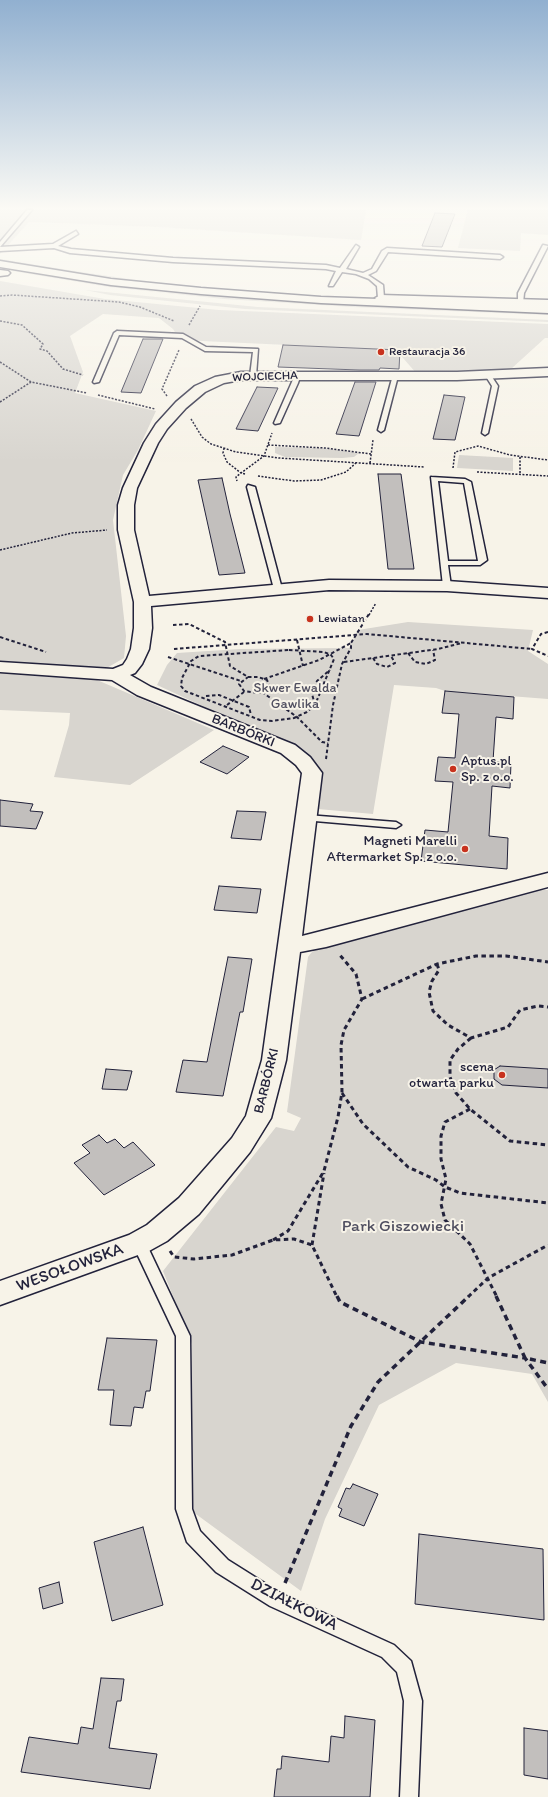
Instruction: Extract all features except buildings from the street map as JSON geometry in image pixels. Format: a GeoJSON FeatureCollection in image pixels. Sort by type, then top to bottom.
{"type":"FeatureCollection","features":[{"type":"Feature","properties":{"kind":"street"},"geometry":{"type":"LineString","coordinates":[[149,294],[266,305],[354,310],[548,317]]}},
{"type":"Feature","properties":{"kind":"street"},"geometry":{"type":"LineString","coordinates":[[229,294],[321,300],[548,310]]}},
{"type":"Feature","properties":{"kind":"street"},"geometry":{"type":"LineString","coordinates":[[321,300],[381,298],[548,304]]}},
{"type":"Feature","properties":{"kind":"street","name":"WOJCIECHA"},"geometry":{"type":"LineString","coordinates":[[116,675],[129,670],[138,657],[143,628],[142,602],[127,538],[125,514],[130,488],[151,443],[166,420],[200,389],[220,380],[253,376],[488,376],[548,372]]}},
{"type":"Feature","properties":{"kind":"street"},"geometry":{"type":"LineString","coordinates":[[142,602],[328,585],[447,586],[548,593]]}},
{"type":"Feature","properties":{"kind":"street","name":"BARBÓRKI"},"geometry":{"type":"LineString","coordinates":[[0,667],[116,675],[144,691],[288,749],[303,761],[312,774],[274,1060],[267,1093],[258,1118],[241,1145],[189,1206],[157,1233],[139,1243]]}},
{"type":"Feature","properties":{"kind":"street"},"geometry":{"type":"LineString","coordinates":[[290,944],[305,944],[326,939],[548,880]]}},
{"type":"Feature","properties":{"kind":"street","name":"WESOŁOWSKA"},"geometry":{"type":"LineString","coordinates":[[0,1293],[139,1243]]}},
{"type":"Feature","properties":{"kind":"lane"},"geometry":{"type":"LineString","coordinates":[[381,294],[381,298]]}},
{"type":"Feature","properties":{"kind":"lane"},"geometry":{"type":"LineString","coordinates":[[520,303],[521,294]]}},
{"type":"Feature","properties":{"kind":"lane"},"geometry":{"type":"LineString","coordinates":[[96,382],[118,333],[183,336],[205,348],[256,350],[253,376]]}},
{"type":"Feature","properties":{"kind":"lane"},"geometry":{"type":"LineString","coordinates":[[277,423],[296,383],[297,376]]}},
{"type":"Feature","properties":{"kind":"lane"},"geometry":{"type":"LineString","coordinates":[[381,430],[395,376]]}},
{"type":"Feature","properties":{"kind":"lane"},"geometry":{"type":"LineString","coordinates":[[485,433],[495,386],[488,376]]}},
{"type":"Feature","properties":{"kind":"lane"},"geometry":{"type":"LineString","coordinates":[[444,563],[480,563],[483,560],[467,482],[465,481],[434,479],[444,563],[447,586]]}},
{"type":"Feature","properties":{"kind":"lane"},"geometry":{"type":"LineString","coordinates":[[251,487],[278,589]]}},
{"type":"Feature","properties":{"kind":"lane"},"geometry":{"type":"LineString","coordinates":[[307,818],[396,824]]}},
{"type":"Feature","properties":{"kind":"lane","name":"DZIAŁKOWA"},"geometry":{"type":"LineString","coordinates":[[139,1243],[183,1336],[184,1509],[193,1536],[222,1566],[276,1600],[388,1651],[405,1667],[413,1701],[409,1797]]}},
{"type":"Feature","properties":{"kind":"path"},"geometry":{"type":"LineString","coordinates":[[188,328],[200,306]]}},
{"type":"Feature","properties":{"kind":"path"},"geometry":{"type":"LineString","coordinates":[[0,321],[22,325],[43,344],[40,349],[47,351],[63,369],[84,376]]}},
{"type":"Feature","properties":{"kind":"path"},"geometry":{"type":"LineString","coordinates":[[0,362],[31,382],[88,393]]}},
{"type":"Feature","properties":{"kind":"path"},"geometry":{"type":"LineString","coordinates":[[0,402],[31,382]]}},
{"type":"Feature","properties":{"kind":"path"},"geometry":{"type":"LineString","coordinates":[[96,395],[160,411]]}},
{"type":"Feature","properties":{"kind":"path"},"geometry":{"type":"LineString","coordinates":[[190,415],[202,437],[211,444],[236,452],[315,461],[358,462],[425,468]]}},
{"type":"Feature","properties":{"kind":"path"},"geometry":{"type":"LineString","coordinates":[[236,477],[264,456],[271,435]]}},
{"type":"Feature","properties":{"kind":"path"},"geometry":{"type":"LineString","coordinates":[[370,463],[372,444]]}},
{"type":"Feature","properties":{"kind":"path"},"geometry":{"type":"LineString","coordinates":[[268,445],[330,448],[371,454]]}},
{"type":"Feature","properties":{"kind":"path"},"geometry":{"type":"LineString","coordinates":[[449,470],[452,470],[455,452],[478,446],[520,457],[548,460]]}},
{"type":"Feature","properties":{"kind":"path"},"geometry":{"type":"LineString","coordinates":[[224,448],[223,453],[227,462],[241,473],[251,475]]}},
{"type":"Feature","properties":{"kind":"path"},"geometry":{"type":"LineString","coordinates":[[520,457],[520,474]]}},
{"type":"Feature","properties":{"kind":"path"},"geometry":{"type":"LineString","coordinates":[[256,476],[294,481],[322,480],[346,472],[358,462]]}},
{"type":"Feature","properties":{"kind":"path"},"geometry":{"type":"LineString","coordinates":[[475,472],[548,476]]}},
{"type":"Feature","properties":{"kind":"path"},"geometry":{"type":"LineString","coordinates":[[0,550],[72,533],[110,530]]}},
{"type":"Feature","properties":{"kind":"path"},"geometry":{"type":"LineString","coordinates":[[168,657],[241,681],[248,678],[264,679],[302,666],[351,643],[378,599],[393,585]]}},
{"type":"Feature","properties":{"kind":"path"},"geometry":{"type":"LineString","coordinates":[[173,625],[189,624],[225,642],[231,667],[248,678]]}},
{"type":"Feature","properties":{"kind":"path"},"geometry":{"type":"LineString","coordinates":[[532,649],[541,634],[548,632]]}},
{"type":"Feature","properties":{"kind":"path"},"geometry":{"type":"LineString","coordinates":[[174,649],[367,634],[532,649],[548,656]]}},
{"type":"Feature","properties":{"kind":"path"},"geometry":{"type":"LineString","coordinates":[[0,637],[53,653]]}},
{"type":"Feature","properties":{"kind":"path"},"geometry":{"type":"LineString","coordinates":[[297,640],[302,666]]}},
{"type":"Feature","properties":{"kind":"path"},"geometry":{"type":"LineString","coordinates":[[312,774],[325,768],[333,705],[344,662],[351,648],[351,643]]}},
{"type":"Feature","properties":{"kind":"path"},"geometry":{"type":"LineString","coordinates":[[344,662],[433,650],[464,643]]}},
{"type":"Feature","properties":{"kind":"path"},"geometry":{"type":"LineString","coordinates":[[299,650],[329,654],[334,659],[315,705],[307,712],[297,717],[272,722],[251,717],[186,691],[181,686],[182,678],[189,665],[199,656],[299,650]]}},
{"type":"Feature","properties":{"kind":"path"},"geometry":{"type":"LineString","coordinates":[[408,653],[415,662],[426,664],[435,660],[433,650]]}},
{"type":"Feature","properties":{"kind":"path"},"geometry":{"type":"LineString","coordinates":[[373,658],[379,666],[391,666],[395,663],[391,656]]}},
{"type":"Feature","properties":{"kind":"path"},"geometry":{"type":"LineString","coordinates":[[315,705],[312,694],[316,681],[330,670]]}},
{"type":"Feature","properties":{"kind":"path"},"geometry":{"type":"LineString","coordinates":[[241,681],[239,686],[244,692],[253,694],[267,690],[270,685],[264,679]]}},
{"type":"Feature","properties":{"kind":"path"},"geometry":{"type":"LineString","coordinates":[[225,706],[244,692]]}},
{"type":"Feature","properties":{"kind":"path"},"geometry":{"type":"LineString","coordinates":[[262,692],[297,717],[322,742],[328,743]]}},
{"type":"Feature","properties":{"kind":"path"},"geometry":{"type":"LineString","coordinates":[[199,696],[219,695],[233,700],[249,707],[251,717]]}},
{"type":"Feature","properties":{"kind":"path"},"geometry":{"type":"LineString","coordinates":[[326,939],[356,974],[362,999]]}},
{"type":"Feature","properties":{"kind":"path"},"geometry":{"type":"LineString","coordinates":[[548,962],[506,956],[476,956],[437,964],[362,999],[344,1030],[341,1045],[342,1092],[338,1117],[324,1170],[312,1245],[340,1302],[421,1342],[548,1363]]}},
{"type":"Feature","properties":{"kind":"path"},"geometry":{"type":"LineString","coordinates":[[437,964],[439,970],[432,981],[429,992],[433,1011],[448,1024],[471,1038]]}},
{"type":"Feature","properties":{"kind":"path"},"geometry":{"type":"LineString","coordinates":[[548,1007],[538,1006],[520,1010],[508,1027],[471,1038],[458,1049],[450,1060],[450,1077],[456,1093],[470,1109],[510,1141],[548,1144]]}},
{"type":"Feature","properties":{"kind":"path"},"geometry":{"type":"LineString","coordinates":[[342,1092],[363,1124],[408,1167],[460,1193],[548,1203]]}},
{"type":"Feature","properties":{"kind":"path"},"geometry":{"type":"LineString","coordinates":[[470,1109],[445,1122],[440,1136],[441,1159],[446,1179],[446,1187],[441,1204],[445,1220],[470,1244],[488,1278],[524,1358],[548,1389]]}},
{"type":"Feature","properties":{"kind":"path"},"geometry":{"type":"LineString","coordinates":[[182,1259],[232,1255],[272,1240],[288,1231],[324,1170]]}},
{"type":"Feature","properties":{"kind":"path"},"geometry":{"type":"LineString","coordinates":[[272,1240],[294,1239],[312,1245]]}},
{"type":"Feature","properties":{"kind":"path"},"geometry":{"type":"LineString","coordinates":[[276,1600],[286,1581],[352,1426],[378,1382],[488,1278],[548,1245]]}},
{"type":"Feature","properties":{"kind":"green space"},"geometry":{"type":"Polygon","coordinates":[[[0,294],[75,294],[105,299],[219,310],[548,324],[548,338],[545,338],[511,369],[417,374],[396,350],[180,340],[173,329],[159,318],[103,314],[70,336],[83,372],[75,393],[156,411],[138,450],[123,475],[113,520],[126,636],[124,658],[105,669],[0,663],[0,294]]]}},
{"type":"Feature","properties":{"kind":"green space"},"geometry":{"type":"Polygon","coordinates":[[[104,294],[124,294],[258,307],[548,320],[548,322],[245,309],[104,294]]]}},
{"type":"Feature","properties":{"kind":"green space"},"geometry":{"type":"Polygon","coordinates":[[[175,294],[297,302],[548,312],[548,315],[352,307],[224,299],[175,294]]]}},
{"type":"Feature","properties":{"kind":"green space"},"geometry":{"type":"Polygon","coordinates":[[[275,447],[322,448],[359,453],[354,457],[342,458],[285,457],[275,453],[275,447]]]}},
{"type":"Feature","properties":{"kind":"green space"},"geometry":{"type":"Polygon","coordinates":[[[459,455],[513,458],[513,471],[457,468],[459,455]]]}},
{"type":"Feature","properties":{"kind":"green space","name":"Skwer Ewalda Gawlika"},"geometry":{"type":"Polygon","coordinates":[[[408,622],[533,630],[528,651],[548,664],[548,699],[445,691],[436,688],[394,685],[373,814],[318,809],[318,776],[285,744],[157,685],[167,665],[177,653],[240,649],[349,648],[358,630],[408,622]]]}},
{"type":"Feature","properties":{"kind":"green space"},"geometry":{"type":"Polygon","coordinates":[[[0,672],[90,677],[214,730],[130,785],[54,777],[69,725],[70,713],[0,710],[0,672]]]}},
{"type":"Feature","properties":{"kind":"green space","name":"Park Giszowiecki"},"geometry":{"type":"Polygon","coordinates":[[[532,890],[548,890],[548,1402],[532,1374],[456,1363],[379,1405],[325,1519],[301,1591],[189,1509],[192,1344],[163,1271],[276,1127],[294,1131],[301,1118],[287,1112],[308,957],[311,953],[317,948],[532,890]]]}},
{"type":"Feature","properties":{"kind":"place","name":"Restauracja 36"},"geometry":{"type":"Point","coordinates":[381,352]}},
{"type":"Feature","properties":{"kind":"place","name":"Lewiatan"},"geometry":{"type":"Point","coordinates":[310,619]}},
{"type":"Feature","properties":{"kind":"place","name":"Aptus.pl Sp. z o.o."},"geometry":{"type":"Point","coordinates":[453,769]}},
{"type":"Feature","properties":{"kind":"place","name":"Magneti Marelli Aftermarket Sp. z o.o."},"geometry":{"type":"Point","coordinates":[465,849]}},
{"type":"Feature","properties":{"kind":"place","name":"scena otwarta parku"},"geometry":{"type":"Point","coordinates":[502,1075]}}]}
